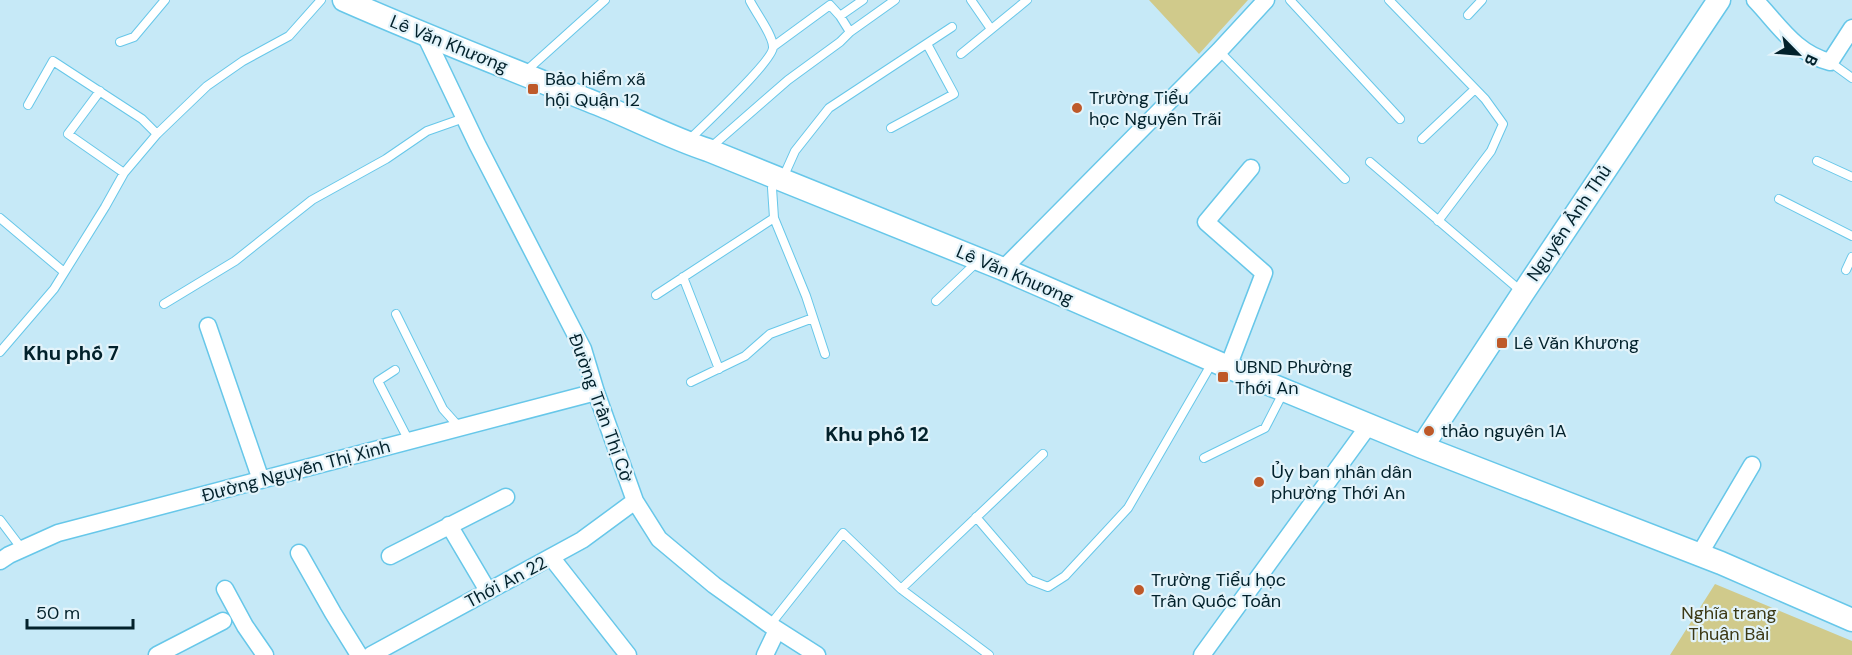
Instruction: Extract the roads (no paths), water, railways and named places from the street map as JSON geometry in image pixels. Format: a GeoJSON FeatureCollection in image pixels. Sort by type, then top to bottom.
{"type":"FeatureCollection","features":[{"type":"Feature","properties":{"kind":"main road","name":"Lê Văn Khương"},"geometry":{"type":"LineString","coordinates":[[344,0],[610,109],[686,143],[1003,269],[1220,364],[1422,447],[1699,555],[1852,620]]}},
{"type":"Feature","properties":{"kind":"main road","name":"Nguyễn Ảnh Thủ"},"geometry":{"type":"LineString","coordinates":[[1422,447],[1719,0]]}},
{"type":"Feature","properties":{"kind":"street"},"geometry":{"type":"LineString","coordinates":[[1003,269],[1219,51],[1266,0]]}},
{"type":"Feature","properties":{"kind":"street"},"geometry":{"type":"LineString","coordinates":[[1755,0],[1798,46],[1815,58],[1830,62],[1852,28]]}},
{"type":"Feature","properties":{"kind":"street","name":"Đường Trần Thị Cờ"},"geometry":{"type":"LineString","coordinates":[[425,35],[464,118],[583,349],[635,501],[659,539],[714,585],[773,628],[817,655]]}},
{"type":"Feature","properties":{"kind":"street"},"geometry":{"type":"LineString","coordinates":[[1220,364],[1264,273],[1206,222],[1251,168]]}},
{"type":"Feature","properties":{"kind":"street"},"geometry":{"type":"LineString","coordinates":[[208,326],[261,480]]}},
{"type":"Feature","properties":{"kind":"street","name":"Đường Nguyễn Thị Xinh"},"geometry":{"type":"LineString","coordinates":[[0,561],[58,533],[596,392]]}},
{"type":"Feature","properties":{"kind":"street"},"geometry":{"type":"LineString","coordinates":[[1202,655],[1369,425]]}},
{"type":"Feature","properties":{"kind":"street"},"geometry":{"type":"LineString","coordinates":[[1699,555],[1752,465]]}},
{"type":"Feature","properties":{"kind":"street"},"geometry":{"type":"LineString","coordinates":[[390,556],[506,497]]}},
{"type":"Feature","properties":{"kind":"street","name":"Thới An 22"},"geometry":{"type":"LineString","coordinates":[[371,655],[582,540],[635,501]]}},
{"type":"Feature","properties":{"kind":"street"},"geometry":{"type":"LineString","coordinates":[[449,525],[488,591]]}},
{"type":"Feature","properties":{"kind":"street"},"geometry":{"type":"LineString","coordinates":[[300,553],[359,655]]}},
{"type":"Feature","properties":{"kind":"street"},"geometry":{"type":"LineString","coordinates":[[551,557],[628,655]]}},
{"type":"Feature","properties":{"kind":"street"},"geometry":{"type":"LineString","coordinates":[[225,589],[245,626],[265,655]]}},
{"type":"Feature","properties":{"kind":"street"},"geometry":{"type":"LineString","coordinates":[[157,655],[223,621]]}},
{"type":"Feature","properties":{"kind":"street"},"geometry":{"type":"LineString","coordinates":[[765,655],[773,628]]}},
{"type":"Feature","properties":{"kind":"lane"},"geometry":{"type":"LineString","coordinates":[[120,42],[134,37],[165,0]]}},
{"type":"Feature","properties":{"kind":"lane"},"geometry":{"type":"LineString","coordinates":[[0,352],[54,289],[124,173],[158,134],[207,86],[243,61],[289,36],[321,0]]}},
{"type":"Feature","properties":{"kind":"lane"},"geometry":{"type":"LineString","coordinates":[[522,74],[605,0]]}},
{"type":"Feature","properties":{"kind":"lane"},"geometry":{"type":"LineString","coordinates":[[840,16],[863,0]]}},
{"type":"Feature","properties":{"kind":"lane"},"geometry":{"type":"LineString","coordinates":[[708,150],[788,80],[895,0]]}},
{"type":"Feature","properties":{"kind":"lane"},"geometry":{"type":"LineString","coordinates":[[971,0],[991,29]]}},
{"type":"Feature","properties":{"kind":"lane"},"geometry":{"type":"LineString","coordinates":[[961,54],[1027,0]]}},
{"type":"Feature","properties":{"kind":"lane"},"geometry":{"type":"LineString","coordinates":[[1290,0],[1400,119]]}},
{"type":"Feature","properties":{"kind":"lane"},"geometry":{"type":"LineString","coordinates":[[1389,0],[1485,99],[1503,124],[1491,151],[1438,221]]}},
{"type":"Feature","properties":{"kind":"lane"},"geometry":{"type":"LineString","coordinates":[[1468,15],[1482,0]]}},
{"type":"Feature","properties":{"kind":"lane"},"geometry":{"type":"LineString","coordinates":[[750,1],[774,46]]}},
{"type":"Feature","properties":{"kind":"lane"},"geometry":{"type":"LineString","coordinates":[[686,143],[770,57],[774,46],[830,5],[850,32]]}},
{"type":"Feature","properties":{"kind":"lane"},"geometry":{"type":"LineString","coordinates":[[825,354],[774,218],[772,188],[795,151],[828,108],[952,27]]}},
{"type":"Feature","properties":{"kind":"lane"},"geometry":{"type":"LineString","coordinates":[[891,128],[954,94],[927,44]]}},
{"type":"Feature","properties":{"kind":"lane"},"geometry":{"type":"LineString","coordinates":[[1219,51],[1345,179]]}},
{"type":"Feature","properties":{"kind":"lane"},"geometry":{"type":"LineString","coordinates":[[28,105],[52,61],[142,119],[158,134]]}},
{"type":"Feature","properties":{"kind":"lane"},"geometry":{"type":"LineString","coordinates":[[1830,62],[1852,78]]}},
{"type":"Feature","properties":{"kind":"lane"},"geometry":{"type":"LineString","coordinates":[[1422,139],[1475,89]]}},
{"type":"Feature","properties":{"kind":"lane"},"geometry":{"type":"LineString","coordinates":[[100,91],[68,134],[124,173]]}},
{"type":"Feature","properties":{"kind":"lane"},"geometry":{"type":"LineString","coordinates":[[164,304],[235,261],[312,200],[386,159],[427,131],[464,118]]}},
{"type":"Feature","properties":{"kind":"lane"},"geometry":{"type":"LineString","coordinates":[[1817,160],[1852,177]]}},
{"type":"Feature","properties":{"kind":"lane"},"geometry":{"type":"LineString","coordinates":[[1370,162],[1523,293]]}},
{"type":"Feature","properties":{"kind":"lane"},"geometry":{"type":"LineString","coordinates":[[1779,199],[1852,236]]}},
{"type":"Feature","properties":{"kind":"lane"},"geometry":{"type":"LineString","coordinates":[[0,218],[64,272]]}},
{"type":"Feature","properties":{"kind":"lane"},"geometry":{"type":"LineString","coordinates":[[656,295],[774,218]]}},
{"type":"Feature","properties":{"kind":"lane"},"geometry":{"type":"LineString","coordinates":[[1846,270],[1852,257]]}},
{"type":"Feature","properties":{"kind":"lane"},"geometry":{"type":"LineString","coordinates":[[936,301],[980,260]]}},
{"type":"Feature","properties":{"kind":"lane"},"geometry":{"type":"LineString","coordinates":[[683,277],[719,369]]}},
{"type":"Feature","properties":{"kind":"lane"},"geometry":{"type":"LineString","coordinates":[[396,314],[443,409],[460,428]]}},
{"type":"Feature","properties":{"kind":"lane"},"geometry":{"type":"LineString","coordinates":[[692,382],[745,356],[770,334],[813,318]]}},
{"type":"Feature","properties":{"kind":"lane"},"geometry":{"type":"LineString","coordinates":[[976,517],[1030,580],[1048,587],[1065,576],[1128,508],[1220,364]]}},
{"type":"Feature","properties":{"kind":"lane"},"geometry":{"type":"LineString","coordinates":[[395,370],[378,381],[409,441]]}},
{"type":"Feature","properties":{"kind":"lane"},"geometry":{"type":"LineString","coordinates":[[1204,458],[1265,428],[1284,390]]}},
{"type":"Feature","properties":{"kind":"lane"},"geometry":{"type":"LineString","coordinates":[[901,589],[1043,453]]}},
{"type":"Feature","properties":{"kind":"lane"},"geometry":{"type":"LineString","coordinates":[[0,520],[22,549]]}},
{"type":"Feature","properties":{"kind":"lane"},"geometry":{"type":"LineString","coordinates":[[773,628],[843,533],[901,589],[989,655]]}},
{"type":"Feature","properties":{"kind":"place","name":"Bảo hiểm xã hội Quận 12"},"geometry":{"type":"Point","coordinates":[533,89]}},
{"type":"Feature","properties":{"kind":"place","name":"Trường Tiểu học Nguyễn Trãi"},"geometry":{"type":"Point","coordinates":[1077,108]}},
{"type":"Feature","properties":{"kind":"place","name":"Lê Văn Khương"},"geometry":{"type":"Point","coordinates":[1502,343]}},
{"type":"Feature","properties":{"kind":"place","name":"UBND Phường Thới An"},"geometry":{"type":"Point","coordinates":[1223,377]}},
{"type":"Feature","properties":{"kind":"place","name":"thảo nguyên 1A"},"geometry":{"type":"Point","coordinates":[1429,431]}},
{"type":"Feature","properties":{"kind":"place","name":"Ủy ban nhân dân phường Thới An"},"geometry":{"type":"Point","coordinates":[1259,482]}},
{"type":"Feature","properties":{"kind":"place","name":"Trường Tiểu học Trần Quốc Toản"},"geometry":{"type":"Point","coordinates":[1139,590]}},
{"type":"Feature","properties":{"kind":"district","name":"Khu phố 7"},"geometry":{"type":"Point","coordinates":[71,353]}},
{"type":"Feature","properties":{"kind":"district","name":"Khu phố 12"},"geometry":{"type":"Point","coordinates":[877,434]}},
{"type":"Feature","properties":{"kind":"park label","name":"Nghĩa trang Thuận Bài"},"geometry":{"type":"Point","coordinates":[1729,623]}}]}
